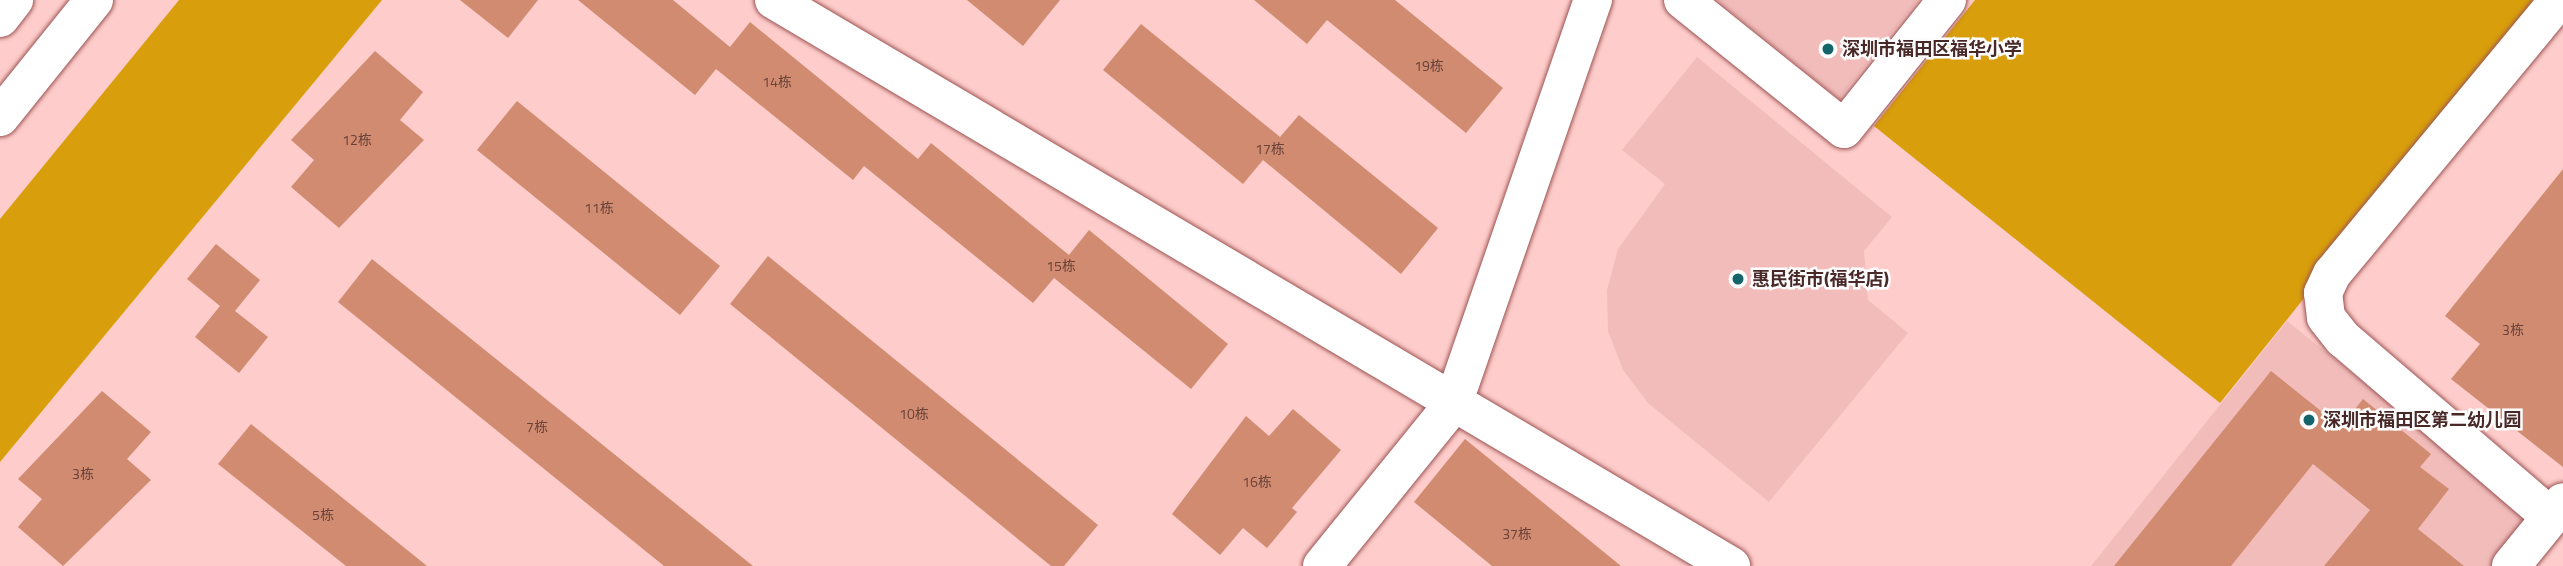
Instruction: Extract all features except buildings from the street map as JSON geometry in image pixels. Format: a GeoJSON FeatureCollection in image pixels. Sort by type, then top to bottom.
{"type":"FeatureCollection","features":[{"type":"Feature","properties":{"kind":"main road"},"geometry":{"type":"LineString","coordinates":[[0,18],[14,0]]}},
{"type":"Feature","properties":{"kind":"main road"},"geometry":{"type":"LineString","coordinates":[[0,117],[94,0]]}},
{"type":"Feature","properties":{"kind":"main road"},"geometry":{"type":"LineString","coordinates":[[774,0],[1731,566]]}},
{"type":"Feature","properties":{"kind":"main road"},"geometry":{"type":"LineString","coordinates":[[1322,566],[1453,404],[1593,0]]}},
{"type":"Feature","properties":{"kind":"main road"},"geometry":{"type":"LineString","coordinates":[[1684,0],[1844,129],[1947,0]]}},
{"type":"Feature","properties":{"kind":"main road"},"geometry":{"type":"LineString","coordinates":[[2511,566],[2557,510],[2343,340],[2326,317],[2323,293],[2332,274],[2559,0]]}},
{"type":"Feature","properties":{"kind":"shaded area"},"geometry":{"type":"Polygon","coordinates":[[[179,0],[382,0],[0,462],[0,219],[179,0]]]}},
{"type":"Feature","properties":{"kind":"shaded area","name":"深圳市福田区福华小学"},"geometry":{"type":"Polygon","coordinates":[[[1717,0],[1918,0],[1839,99],[1717,0]]]}},
{"type":"Feature","properties":{"kind":"shaded area"},"geometry":{"type":"Polygon","coordinates":[[[1975,0],[2543,0],[2220,403],[1874,126],[1975,0]]]}},
{"type":"Feature","properties":{"kind":"shaded area","name":"惠民街市(福华店)"},"geometry":{"type":"Polygon","coordinates":[[[1697,57],[1892,217],[1864,251],[1868,300],[1908,333],[1769,502],[1648,403],[1623,370],[1608,331],[1607,290],[1618,249],[1665,184],[1622,150],[1697,57]]]}},
{"type":"Feature","properties":{"kind":"shaded area","name":"深圳市福田区第二幼儿园"},"geometry":{"type":"Polygon","coordinates":[[[2287,321],[2534,518],[2496,566],[2091,566],[2287,321]]]}},
{"type":"Feature","properties":{"kind":"place","name":"深圳市福田区福华小学"},"geometry":{"type":"Point","coordinates":[1828,49]}},
{"type":"Feature","properties":{"kind":"place","name":"惠民街市(福华店)"},"geometry":{"type":"Point","coordinates":[1738,279]}},
{"type":"Feature","properties":{"kind":"place","name":"深圳市福田区第二幼儿园"},"geometry":{"type":"Point","coordinates":[2309,420]}}]}
